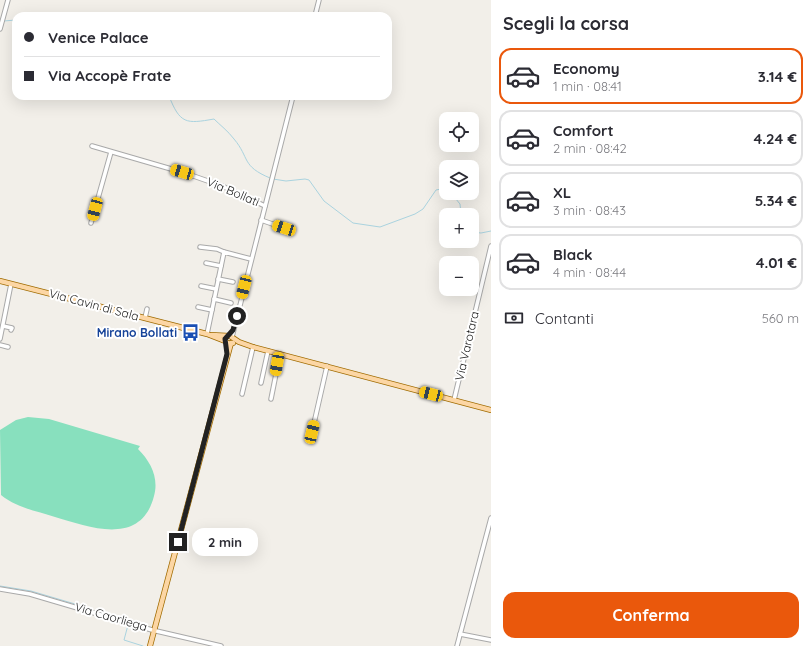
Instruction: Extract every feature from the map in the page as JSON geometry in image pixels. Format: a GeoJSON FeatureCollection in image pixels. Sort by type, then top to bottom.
{"type":"FeatureCollection","features":[{"type":"Feature","properties":{"kind":"main road","name":"Via Cavin di Sala"},"geometry":{"type":"LineString","coordinates":[[0,281],[491,410]]}},
{"type":"Feature","properties":{"kind":"main road"},"geometry":{"type":"LineString","coordinates":[[150,646],[227,354],[229,340]]}},
{"type":"Feature","properties":{"kind":"street"},"geometry":{"type":"LineString","coordinates":[[0,29],[8,0]]}},
{"type":"Feature","properties":{"kind":"street"},"geometry":{"type":"LineString","coordinates":[[316,12],[319,0]]}},
{"type":"Feature","properties":{"kind":"street","name":"Via Bollati"},"geometry":{"type":"LineString","coordinates":[[229,340],[233,330],[264,206],[293,100]]}},
{"type":"Feature","properties":{"kind":"street","name":"Via Bollati"},"geometry":{"type":"LineString","coordinates":[[92,146],[210,182],[264,206]]}},
{"type":"Feature","properties":{"kind":"street"},"geometry":{"type":"LineString","coordinates":[[91,223],[110,152]]}},
{"type":"Feature","properties":{"kind":"street"},"geometry":{"type":"LineString","coordinates":[[261,220],[284,228]]}},
{"type":"Feature","properties":{"kind":"street","name":"Via Varotara"},"geometry":{"type":"LineString","coordinates":[[454,400],[491,246]]}},
{"type":"Feature","properties":{"kind":"street"},"geometry":{"type":"LineString","coordinates":[[200,247],[217,249],[251,259]]}},
{"type":"Feature","properties":{"kind":"street"},"geometry":{"type":"LineString","coordinates":[[209,335],[212,310],[224,252]]}},
{"type":"Feature","properties":{"kind":"street"},"geometry":{"type":"LineString","coordinates":[[206,263],[221,266]]}},
{"type":"Feature","properties":{"kind":"street"},"geometry":{"type":"LineString","coordinates":[[218,279],[233,282]]}},
{"type":"Feature","properties":{"kind":"street"},"geometry":{"type":"LineString","coordinates":[[0,339],[11,284]]}},
{"type":"Feature","properties":{"kind":"street"},"geometry":{"type":"LineString","coordinates":[[200,286],[216,289]]}},
{"type":"Feature","properties":{"kind":"street"},"geometry":{"type":"LineString","coordinates":[[214,299],[231,303]]}},
{"type":"Feature","properties":{"kind":"street"},"geometry":{"type":"LineString","coordinates":[[198,307],[212,310]]}},
{"type":"Feature","properties":{"kind":"street"},"geometry":{"type":"LineString","coordinates":[[145,318],[147,309]]}},
{"type":"Feature","properties":{"kind":"street"},"geometry":{"type":"LineString","coordinates":[[3,326],[12,328],[11,330]]}},
{"type":"Feature","properties":{"kind":"street"},"geometry":{"type":"LineString","coordinates":[[0,345],[8,347]]}},
{"type":"Feature","properties":{"kind":"street"},"geometry":{"type":"LineString","coordinates":[[242,394],[253,347]]}},
{"type":"Feature","properties":{"kind":"street"},"geometry":{"type":"LineString","coordinates":[[261,383],[268,351]]}},
{"type":"Feature","properties":{"kind":"street"},"geometry":{"type":"LineString","coordinates":[[271,399],[280,354]]}},
{"type":"Feature","properties":{"kind":"street"},"geometry":{"type":"LineString","coordinates":[[312,432],[327,366]]}},
{"type":"Feature","properties":{"kind":"street"},"geometry":{"type":"LineString","coordinates":[[457,646],[491,518]]}},
{"type":"Feature","properties":{"kind":"street","name":"Via Caorliega"},"geometry":{"type":"LineString","coordinates":[[0,589],[30,594],[154,630],[221,646]]}},
{"type":"Feature","properties":{"kind":"street"},"geometry":{"type":"LineString","coordinates":[[460,634],[491,640]]}},
{"type":"Feature","properties":{"kind":"green space"},"geometry":{"type":"Polygon","coordinates":[[[28,417],[49,419],[140,446],[138,449],[147,459],[155,477],[154,496],[147,512],[138,522],[126,528],[98,528],[27,509],[1,495],[0,430],[16,420],[28,417]]]}},
{"type":"Feature","properties":{"kind":"waterway"},"geometry":{"type":"LineString","coordinates":[[4,21],[12,20]]}},
{"type":"Feature","properties":{"kind":"waterway"},"geometry":{"type":"LineString","coordinates":[[171,100],[177,112],[185,120],[197,121],[214,119],[234,139],[254,170],[270,178]]}},
{"type":"Feature","properties":{"kind":"waterway"},"geometry":{"type":"LineString","coordinates":[[273,179],[286,181],[309,180],[324,201],[353,223],[380,227],[415,214],[423,209],[436,190],[439,189]]}},
{"type":"Feature","properties":{"kind":"waterway"},"geometry":{"type":"LineString","coordinates":[[457,200],[460,204],[460,208]]}},
{"type":"Feature","properties":{"kind":"waterway"},"geometry":{"type":"LineString","coordinates":[[479,233],[491,231]]}},
{"type":"Feature","properties":{"kind":"waterway"},"geometry":{"type":"LineString","coordinates":[[0,586],[31,591],[92,609]]}},
{"type":"Feature","properties":{"kind":"waterway"},"geometry":{"type":"LineString","coordinates":[[96,615],[103,617]]}},
{"type":"Feature","properties":{"kind":"waterway"},"geometry":{"type":"LineString","coordinates":[[128,625],[124,640],[143,646]]}},
{"type":"Feature","properties":{"kind":"place","name":"Mirano Bollati"},"geometry":{"type":"Point","coordinates":[190,333]}},
{"type":"Feature","properties":{"kind":"route"},"geometry":{"type":"LineString","coordinates":[[178,542],[227,354],[225,339],[233,330],[237,316]]}}]}
